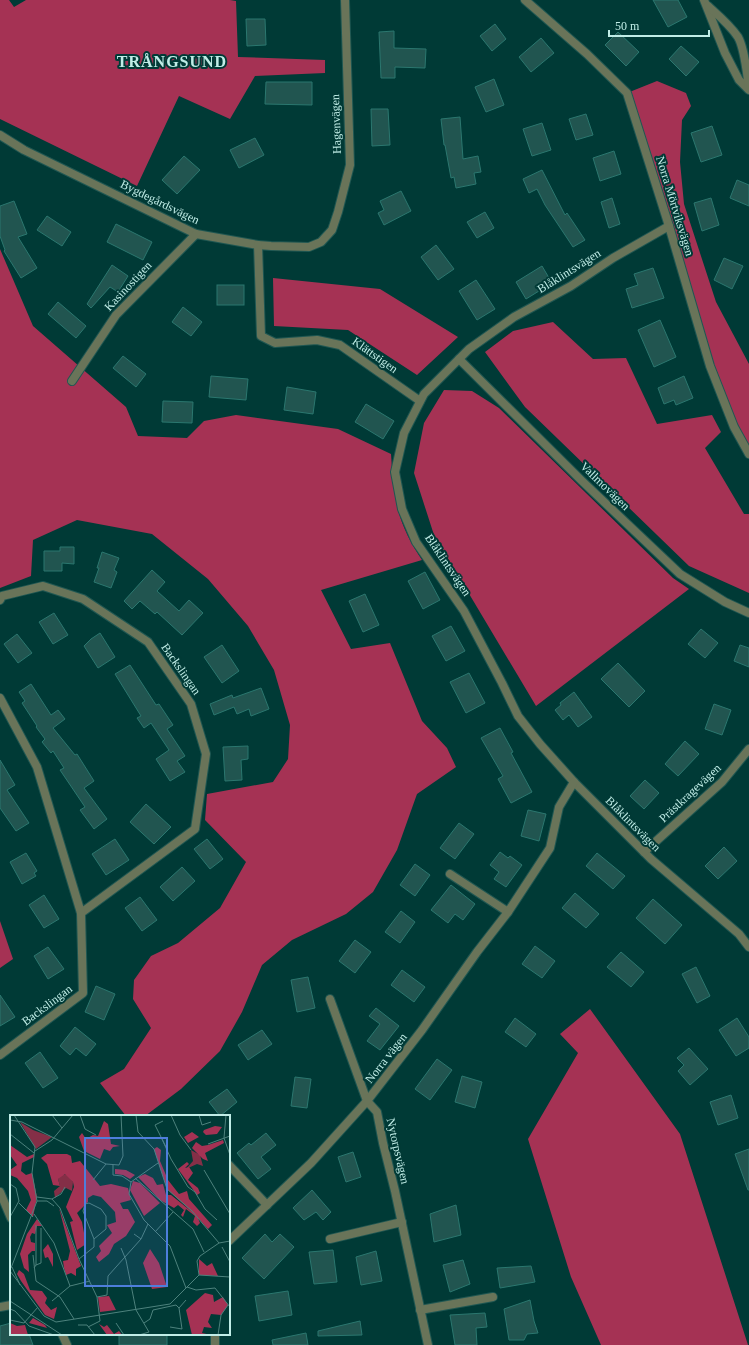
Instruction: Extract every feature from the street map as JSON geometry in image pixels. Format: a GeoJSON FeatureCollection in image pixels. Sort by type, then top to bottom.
{"type":"FeatureCollection","features":[{"type":"Feature","properties":{"kind":"street","name":"Hagenvägen"},"geometry":{"type":"LineString","coordinates":[[321,242],[332,230],[350,165],[345,0]]}},
{"type":"Feature","properties":{"kind":"street","name":"Norra Mörtviksvägen"},"geometry":{"type":"LineString","coordinates":[[525,0],[587,54],[627,93],[669,226],[710,366],[734,427],[749,454]]}},
{"type":"Feature","properties":{"kind":"street"},"geometry":{"type":"LineString","coordinates":[[706,3],[725,53],[739,80],[749,89]]}},
{"type":"Feature","properties":{"kind":"street"},"geometry":{"type":"LineString","coordinates":[[706,3],[738,38],[746,66],[749,89]]}},
{"type":"Feature","properties":{"kind":"street","name":"Bygdegårdsvägen"},"geometry":{"type":"LineString","coordinates":[[0,135],[24,150],[196,234],[258,245],[309,247],[321,242]]}},
{"type":"Feature","properties":{"kind":"street","name":"Blåklintsvägen"},"geometry":{"type":"LineString","coordinates":[[669,226],[612,258],[571,286],[514,317],[469,348],[424,394],[404,433],[396,472],[402,509],[416,542],[464,611],[518,716],[540,744],[574,782],[651,859],[739,934],[749,947]]}},
{"type":"Feature","properties":{"kind":"street","name":"Kasinostigen"},"geometry":{"type":"LineString","coordinates":[[72,381],[116,315],[196,234]]}},
{"type":"Feature","properties":{"kind":"street","name":"Klättstigen"},"geometry":{"type":"LineString","coordinates":[[258,245],[261,336],[275,342],[317,340],[340,345],[420,401]]}},
{"type":"Feature","properties":{"kind":"street","name":"Vallmovägen"},"geometry":{"type":"LineString","coordinates":[[459,359],[582,481],[680,574],[725,602],[749,613]]}},
{"type":"Feature","properties":{"kind":"street","name":"Backslingan"},"geometry":{"type":"LineString","coordinates":[[0,600],[2,596],[43,586],[83,599],[148,642],[191,704],[206,754],[195,829],[81,913]]}},
{"type":"Feature","properties":{"kind":"street","name":"Backslingan"},"geometry":{"type":"LineString","coordinates":[[0,698],[37,766],[81,913],[83,993],[0,1055]]}},
{"type":"Feature","properties":{"kind":"street","name":"Prästkragevägen"},"geometry":{"type":"LineString","coordinates":[[644,852],[722,782],[749,749]]}},
{"type":"Feature","properties":{"kind":"street","name":"Norra vägen"},"geometry":{"type":"LineString","coordinates":[[230,1240],[311,1163],[368,1101],[422,1030],[477,952],[508,912],[550,848],[559,807],[574,782]]}},
{"type":"Feature","properties":{"kind":"street"},"geometry":{"type":"LineString","coordinates":[[450,874],[508,912]]}},
{"type":"Feature","properties":{"kind":"street","name":"Nytorpsvägen"},"geometry":{"type":"LineString","coordinates":[[330,999],[368,1101],[377,1112],[428,1345]]}},
{"type":"Feature","properties":{"kind":"street"},"geometry":{"type":"LineString","coordinates":[[230,1166],[266,1205]]}},
{"type":"Feature","properties":{"kind":"street"},"geometry":{"type":"LineString","coordinates":[[0,1192],[10,1216]]}},
{"type":"Feature","properties":{"kind":"street"},"geometry":{"type":"LineString","coordinates":[[330,1239],[402,1222]]}},
{"type":"Feature","properties":{"kind":"street"},"geometry":{"type":"LineString","coordinates":[[420,1310],[493,1297]]}},
{"type":"Feature","properties":{"kind":"street"},"geometry":{"type":"LineString","coordinates":[[0,1307],[10,1305]]}},
{"type":"Feature","properties":{"kind":"street"},"geometry":{"type":"LineString","coordinates":[[62,1335],[67,1345]]}},
{"type":"Feature","properties":{"kind":"shaded area"},"geometry":{"type":"Polygon","coordinates":[[[0,0],[9,0],[14,7],[26,0],[236,1],[238,57],[325,60],[325,73],[255,76],[230,119],[179,96],[137,186],[0,119],[0,0]]]}},
{"type":"Feature","properties":{"kind":"shaded area"},"geometry":{"type":"Polygon","coordinates":[[[657,81],[686,93],[691,106],[682,120],[680,162],[684,204],[716,302],[749,364],[749,454],[710,366],[627,93],[657,81]]]}},
{"type":"Feature","properties":{"kind":"shaded area"},"geometry":{"type":"Polygon","coordinates":[[[0,249],[33,326],[126,407],[138,436],[187,438],[204,421],[236,415],[338,429],[391,454],[394,488],[400,516],[408,536],[422,560],[321,590],[351,649],[390,643],[422,721],[447,748],[456,767],[417,794],[397,850],[373,892],[346,914],[292,940],[262,965],[242,1012],[220,1051],[181,1089],[146,1115],[125,1115],[100,1083],[124,1069],[151,1028],[133,999],[134,980],[151,956],[178,943],[220,908],[246,862],[205,820],[207,794],[273,782],[288,759],[290,725],[274,670],[248,626],[208,579],[152,534],[77,520],[33,540],[31,576],[0,588],[0,249]]]}},
{"type":"Feature","properties":{"kind":"shaded area"},"geometry":{"type":"Polygon","coordinates":[[[273,278],[380,289],[458,337],[417,375],[348,330],[274,326],[273,278]]]}},
{"type":"Feature","properties":{"kind":"shaded area"},"geometry":{"type":"Polygon","coordinates":[[[553,322],[593,359],[626,358],[657,424],[712,415],[721,432],[705,448],[744,514],[749,514],[749,593],[689,566],[525,407],[485,352],[513,331],[553,322]]]}},
{"type":"Feature","properties":{"kind":"shaded area"},"geometry":{"type":"Polygon","coordinates":[[[444,390],[472,391],[499,408],[673,578],[689,589],[536,706],[434,535],[414,473],[424,423],[444,390]]]}},
{"type":"Feature","properties":{"kind":"shaded area"},"geometry":{"type":"Polygon","coordinates":[[[0,921],[13,959],[0,968],[0,921]]]}},
{"type":"Feature","properties":{"kind":"shaded area"},"geometry":{"type":"Polygon","coordinates":[[[590,1009],[680,1134],[748,1345],[601,1345],[571,1277],[528,1139],[578,1053],[560,1034],[590,1009]]]}},
{"type":"Feature","properties":{"kind":"building"},"geometry":{"type":"Polygon","coordinates":[[[653,0],[678,0],[687,17],[668,27],[653,0]]]}},
{"type":"Feature","properties":{"kind":"building"},"geometry":{"type":"Polygon","coordinates":[[[246,19],[265,19],[266,45],[247,46],[246,19]]]}},
{"type":"Feature","properties":{"kind":"building"},"geometry":{"type":"Polygon","coordinates":[[[495,24],[506,39],[492,51],[480,36],[495,24]]]}},
{"type":"Feature","properties":{"kind":"building"},"geometry":{"type":"Polygon","coordinates":[[[394,31],[394,48],[426,49],[425,68],[395,67],[395,78],[381,78],[379,32],[394,31]]]}},
{"type":"Feature","properties":{"kind":"building"},"geometry":{"type":"Polygon","coordinates":[[[618,32],[639,52],[626,66],[605,45],[618,32]]]}},
{"type":"Feature","properties":{"kind":"building"},"geometry":{"type":"Polygon","coordinates":[[[541,38],[554,53],[531,72],[519,57],[541,38]]]}},
{"type":"Feature","properties":{"kind":"building"},"geometry":{"type":"Polygon","coordinates":[[[681,46],[699,62],[686,76],[669,59],[681,46]]]}},
{"type":"Feature","properties":{"kind":"building"},"geometry":{"type":"Polygon","coordinates":[[[494,79],[504,105],[486,112],[475,87],[494,79]]]}},
{"type":"Feature","properties":{"kind":"building"},"geometry":{"type":"Polygon","coordinates":[[[266,82],[312,82],[312,105],[265,104],[266,82]]]}},
{"type":"Feature","properties":{"kind":"building"},"geometry":{"type":"Polygon","coordinates":[[[371,109],[388,109],[390,145],[372,146],[371,109]]]}},
{"type":"Feature","properties":{"kind":"building"},"geometry":{"type":"Polygon","coordinates":[[[586,114],[593,135],[576,140],[569,119],[586,114]]]}},
{"type":"Feature","properties":{"kind":"building"},"geometry":{"type":"Polygon","coordinates":[[[460,117],[463,159],[478,156],[481,172],[474,173],[476,184],[456,188],[454,177],[451,178],[444,145],[441,119],[460,117]]]}},
{"type":"Feature","properties":{"kind":"building"},"geometry":{"type":"Polygon","coordinates":[[[542,123],[551,150],[532,156],[523,129],[542,123]]]}},
{"type":"Feature","properties":{"kind":"building"},"geometry":{"type":"Polygon","coordinates":[[[712,126],[722,155],[701,162],[691,133],[712,126]]]}},
{"type":"Feature","properties":{"kind":"building"},"geometry":{"type":"Polygon","coordinates":[[[255,138],[264,155],[239,168],[230,150],[255,138]]]}},
{"type":"Feature","properties":{"kind":"building"},"geometry":{"type":"Polygon","coordinates":[[[614,151],[621,174],[600,181],[593,158],[614,151]]]}},
{"type":"Feature","properties":{"kind":"building"},"geometry":{"type":"Polygon","coordinates":[[[184,156],[200,170],[177,194],[162,180],[184,156]]]}},
{"type":"Feature","properties":{"kind":"building"},"geometry":{"type":"Polygon","coordinates":[[[542,170],[565,215],[567,213],[585,240],[573,247],[545,205],[537,189],[529,193],[523,179],[542,170]]]}},
{"type":"Feature","properties":{"kind":"building"},"geometry":{"type":"Polygon","coordinates":[[[737,180],[749,185],[749,206],[730,198],[737,180]]]}},
{"type":"Feature","properties":{"kind":"building"},"geometry":{"type":"Polygon","coordinates":[[[401,191],[411,211],[384,225],[378,213],[384,210],[380,201],[401,191]]]}},
{"type":"Feature","properties":{"kind":"building"},"geometry":{"type":"Polygon","coordinates":[[[612,198],[620,224],[609,228],[601,202],[612,198]]]}},
{"type":"Feature","properties":{"kind":"building"},"geometry":{"type":"Polygon","coordinates":[[[711,198],[719,225],[702,231],[694,203],[711,198]]]}},
{"type":"Feature","properties":{"kind":"building"},"geometry":{"type":"Polygon","coordinates":[[[14,201],[27,234],[18,237],[37,268],[21,278],[4,251],[5,250],[0,236],[0,206],[14,201]]]}},
{"type":"Feature","properties":{"kind":"building"},"geometry":{"type":"Polygon","coordinates":[[[485,212],[494,228],[477,238],[467,222],[485,212]]]}},
{"type":"Feature","properties":{"kind":"building"},"geometry":{"type":"Polygon","coordinates":[[[47,216],[71,232],[62,246],[37,230],[47,216]]]}},
{"type":"Feature","properties":{"kind":"building"},"geometry":{"type":"Polygon","coordinates":[[[116,224],[152,242],[143,260],[107,242],[116,224]]]}},
{"type":"Feature","properties":{"kind":"building"},"geometry":{"type":"Polygon","coordinates":[[[436,245],[454,269],[438,280],[421,257],[436,245]]]}},
{"type":"Feature","properties":{"kind":"building"},"geometry":{"type":"Polygon","coordinates":[[[724,258],[743,266],[732,289],[714,280],[724,258]]]}},
{"type":"Feature","properties":{"kind":"building"},"geometry":{"type":"Polygon","coordinates":[[[112,265],[128,276],[118,292],[110,287],[91,308],[87,304],[112,265]]]}},
{"type":"Feature","properties":{"kind":"building"},"geometry":{"type":"Polygon","coordinates":[[[542,266],[552,283],[526,299],[516,282],[542,266]]]}},
{"type":"Feature","properties":{"kind":"building"},"geometry":{"type":"Polygon","coordinates":[[[653,268],[664,298],[632,308],[626,289],[638,285],[634,274],[653,268]]]}},
{"type":"Feature","properties":{"kind":"building"},"geometry":{"type":"Polygon","coordinates":[[[476,280],[495,309],[477,320],[459,291],[476,280]]]}},
{"type":"Feature","properties":{"kind":"building"},"geometry":{"type":"Polygon","coordinates":[[[217,285],[244,285],[244,305],[217,305],[217,285]]]}},
{"type":"Feature","properties":{"kind":"building"},"geometry":{"type":"Polygon","coordinates":[[[58,302],[86,326],[76,338],[48,314],[58,302]]]}},
{"type":"Feature","properties":{"kind":"building"},"geometry":{"type":"Polygon","coordinates":[[[183,307],[202,322],[191,336],[172,322],[183,307]]]}},
{"type":"Feature","properties":{"kind":"building"},"geometry":{"type":"Polygon","coordinates":[[[660,320],[676,357],[654,367],[638,330],[660,320]]]}},
{"type":"Feature","properties":{"kind":"building"},"geometry":{"type":"Polygon","coordinates":[[[123,356],[146,374],[136,387],[113,368],[123,356]]]}},
{"type":"Feature","properties":{"kind":"building"},"geometry":{"type":"Polygon","coordinates":[[[211,376],[248,379],[246,400],[209,397],[211,376]]]}},
{"type":"Feature","properties":{"kind":"building"},"geometry":{"type":"Polygon","coordinates":[[[684,376],[693,398],[676,405],[674,400],[664,404],[658,388],[684,376]]]}},
{"type":"Feature","properties":{"kind":"building"},"geometry":{"type":"Polygon","coordinates":[[[287,387],[316,392],[313,414],[284,410],[287,387]]]}},
{"type":"Feature","properties":{"kind":"building"},"geometry":{"type":"Polygon","coordinates":[[[163,401],[193,402],[192,423],[162,422],[163,401]]]}},
{"type":"Feature","properties":{"kind":"building"},"geometry":{"type":"Polygon","coordinates":[[[366,404],[394,421],[383,439],[355,422],[366,404]]]}},
{"type":"Feature","properties":{"kind":"building"},"geometry":{"type":"Polygon","coordinates":[[[60,547],[74,547],[74,564],[62,563],[62,571],[44,571],[44,551],[60,551],[60,547]]]}},
{"type":"Feature","properties":{"kind":"building"},"geometry":{"type":"Polygon","coordinates":[[[102,552],[119,558],[114,570],[117,572],[111,588],[94,582],[99,568],[97,568],[102,552]]]}},
{"type":"Feature","properties":{"kind":"building"},"geometry":{"type":"Polygon","coordinates":[[[152,570],[165,582],[157,591],[179,611],[189,600],[203,613],[182,635],[157,612],[155,614],[140,601],[132,609],[124,601],[152,570]]]}},
{"type":"Feature","properties":{"kind":"building"},"geometry":{"type":"Polygon","coordinates":[[[425,572],[440,600],[423,609],[408,581],[425,572]]]}},
{"type":"Feature","properties":{"kind":"building"},"geometry":{"type":"Polygon","coordinates":[[[365,594],[379,625],[363,632],[349,601],[365,594]]]}},
{"type":"Feature","properties":{"kind":"building"},"geometry":{"type":"Polygon","coordinates":[[[54,613],[68,635],[53,644],[39,622],[54,613]]]}},
{"type":"Feature","properties":{"kind":"building"},"geometry":{"type":"Polygon","coordinates":[[[451,626],[465,651],[446,661],[432,636],[451,626]]]}},
{"type":"Feature","properties":{"kind":"building"},"geometry":{"type":"Polygon","coordinates":[[[701,629],[718,643],[705,658],[688,644],[701,629]]]}},
{"type":"Feature","properties":{"kind":"building"},"geometry":{"type":"Polygon","coordinates":[[[100,633],[115,657],[98,668],[84,646],[100,633]]]}},
{"type":"Feature","properties":{"kind":"building"},"geometry":{"type":"Polygon","coordinates":[[[17,634],[32,653],[18,663],[4,644],[17,634]]]}},
{"type":"Feature","properties":{"kind":"building"},"geometry":{"type":"Polygon","coordinates":[[[222,645],[239,671],[222,683],[204,657],[222,645]]]}},
{"type":"Feature","properties":{"kind":"building"},"geometry":{"type":"Polygon","coordinates":[[[740,645],[749,648],[749,667],[734,661],[740,645]]]}},
{"type":"Feature","properties":{"kind":"building"},"geometry":{"type":"Polygon","coordinates":[[[618,663],[645,691],[629,707],[601,679],[618,663]]]}},
{"type":"Feature","properties":{"kind":"building"},"geometry":{"type":"Polygon","coordinates":[[[130,665],[156,705],[159,704],[173,725],[167,729],[185,756],[177,761],[185,772],[170,781],[156,759],[169,750],[151,723],[144,728],[137,718],[141,716],[115,674],[130,665]]]}},
{"type":"Feature","properties":{"kind":"building"},"geometry":{"type":"Polygon","coordinates":[[[469,673],[485,703],[466,713],[450,682],[469,673]]]}},
{"type":"Feature","properties":{"kind":"building"},"geometry":{"type":"Polygon","coordinates":[[[31,684],[51,715],[58,710],[65,719],[53,728],[75,755],[77,754],[94,781],[84,788],[107,819],[94,829],[80,810],[85,807],[60,770],[64,768],[53,751],[51,753],[42,742],[45,739],[22,703],[25,701],[19,692],[31,684]]]}},
{"type":"Feature","properties":{"kind":"building"},"geometry":{"type":"Polygon","coordinates":[[[261,688],[269,709],[251,716],[249,709],[237,714],[234,707],[214,715],[210,704],[232,695],[233,698],[261,688]]]}},
{"type":"Feature","properties":{"kind":"building"},"geometry":{"type":"Polygon","coordinates":[[[574,692],[592,717],[578,727],[569,715],[563,720],[555,710],[561,705],[560,703],[574,692]]]}},
{"type":"Feature","properties":{"kind":"building"},"geometry":{"type":"Polygon","coordinates":[[[714,704],[731,710],[722,735],[705,729],[714,704]]]}},
{"type":"Feature","properties":{"kind":"building"},"geometry":{"type":"Polygon","coordinates":[[[500,728],[513,752],[511,753],[532,792],[511,803],[498,779],[503,776],[481,738],[500,728]]]}},
{"type":"Feature","properties":{"kind":"building"},"geometry":{"type":"Polygon","coordinates":[[[685,741],[699,754],[678,776],[665,764],[685,741]]]}},
{"type":"Feature","properties":{"kind":"building"},"geometry":{"type":"Polygon","coordinates":[[[248,746],[248,759],[241,760],[242,780],[225,781],[223,747],[248,746]]]}},
{"type":"Feature","properties":{"kind":"building"},"geometry":{"type":"Polygon","coordinates":[[[0,760],[15,785],[7,790],[29,823],[16,831],[0,808],[0,760]]]}},
{"type":"Feature","properties":{"kind":"building"},"geometry":{"type":"Polygon","coordinates":[[[645,780],[659,793],[644,809],[630,796],[645,780]]]}},
{"type":"Feature","properties":{"kind":"building"},"geometry":{"type":"Polygon","coordinates":[[[146,804],[171,827],[154,844],[130,822],[146,804]]]}},
{"type":"Feature","properties":{"kind":"building"},"geometry":{"type":"Polygon","coordinates":[[[528,810],[546,814],[539,841],[521,836],[528,810]]]}},
{"type":"Feature","properties":{"kind":"building"},"geometry":{"type":"Polygon","coordinates":[[[459,823],[474,834],[455,859],[440,848],[459,823]]]}},
{"type":"Feature","properties":{"kind":"building"},"geometry":{"type":"Polygon","coordinates":[[[115,839],[129,860],[106,875],[92,854],[115,839]]]}},
{"type":"Feature","properties":{"kind":"building"},"geometry":{"type":"Polygon","coordinates":[[[207,839],[223,859],[210,869],[194,849],[207,839]]]}},
{"type":"Feature","properties":{"kind":"building"},"geometry":{"type":"Polygon","coordinates":[[[724,847],[737,861],[718,879],[705,866],[724,847]]]}},
{"type":"Feature","properties":{"kind":"building"},"geometry":{"type":"Polygon","coordinates":[[[500,852],[508,858],[510,856],[522,865],[506,887],[494,879],[499,872],[490,865],[500,852]]]}},
{"type":"Feature","properties":{"kind":"building"},"geometry":{"type":"Polygon","coordinates":[[[26,853],[37,871],[34,873],[36,876],[22,884],[10,862],[26,853]]]}},
{"type":"Feature","properties":{"kind":"building"},"geometry":{"type":"Polygon","coordinates":[[[597,853],[625,876],[613,889],[586,866],[597,853]]]}},
{"type":"Feature","properties":{"kind":"building"},"geometry":{"type":"Polygon","coordinates":[[[415,864],[430,875],[415,896],[400,885],[415,864]]]}},
{"type":"Feature","properties":{"kind":"building"},"geometry":{"type":"Polygon","coordinates":[[[182,867],[195,881],[173,901],[160,887],[182,867]]]}},
{"type":"Feature","properties":{"kind":"building"},"geometry":{"type":"Polygon","coordinates":[[[451,885],[475,904],[463,920],[455,914],[448,923],[431,910],[451,885]]]}},
{"type":"Feature","properties":{"kind":"building"},"geometry":{"type":"Polygon","coordinates":[[[575,893],[599,914],[586,928],[562,908],[575,893]]]}},
{"type":"Feature","properties":{"kind":"building"},"geometry":{"type":"Polygon","coordinates":[[[44,895],[59,919],[44,928],[29,905],[44,895]]]}},
{"type":"Feature","properties":{"kind":"building"},"geometry":{"type":"Polygon","coordinates":[[[140,897],[157,920],[142,931],[125,908],[140,897]]]}},
{"type":"Feature","properties":{"kind":"building"},"geometry":{"type":"Polygon","coordinates":[[[653,899],[682,925],[665,944],[636,918],[653,899]]]}},
{"type":"Feature","properties":{"kind":"building"},"geometry":{"type":"Polygon","coordinates":[[[401,911],[415,922],[400,943],[385,932],[401,911]]]}},
{"type":"Feature","properties":{"kind":"building"},"geometry":{"type":"Polygon","coordinates":[[[355,940],[371,952],[355,973],[339,961],[355,940]]]}},
{"type":"Feature","properties":{"kind":"building"},"geometry":{"type":"Polygon","coordinates":[[[535,946],[555,961],[542,978],[522,964],[535,946]]]}},
{"type":"Feature","properties":{"kind":"building"},"geometry":{"type":"Polygon","coordinates":[[[48,947],[64,969],[48,979],[34,956],[48,947]]]}},
{"type":"Feature","properties":{"kind":"building"},"geometry":{"type":"Polygon","coordinates":[[[621,952],[644,972],[631,987],[607,967],[621,952]]]}},
{"type":"Feature","properties":{"kind":"building"},"geometry":{"type":"Polygon","coordinates":[[[696,967],[710,996],[697,1003],[682,974],[696,967]]]}},
{"type":"Feature","properties":{"kind":"building"},"geometry":{"type":"Polygon","coordinates":[[[402,970],[425,987],[414,1002],[391,985],[402,970]]]}},
{"type":"Feature","properties":{"kind":"building"},"geometry":{"type":"Polygon","coordinates":[[[308,977],[315,1008],[297,1012],[291,980],[308,977]]]}},
{"type":"Feature","properties":{"kind":"building"},"geometry":{"type":"Polygon","coordinates":[[[96,986],[115,994],[104,1020],[85,1012],[96,986]]]}},
{"type":"Feature","properties":{"kind":"building"},"geometry":{"type":"Polygon","coordinates":[[[0,995],[15,1017],[0,1026],[0,995]]]}},
{"type":"Feature","properties":{"kind":"building"},"geometry":{"type":"Polygon","coordinates":[[[376,1008],[399,1026],[380,1050],[367,1041],[380,1024],[369,1016],[376,1008]]]}},
{"type":"Feature","properties":{"kind":"building"},"geometry":{"type":"Polygon","coordinates":[[[515,1018],[536,1034],[526,1047],[505,1032],[515,1018]]]}},
{"type":"Feature","properties":{"kind":"building"},"geometry":{"type":"Polygon","coordinates":[[[737,1018],[749,1037],[749,1048],[736,1056],[719,1030],[737,1018]]]}},
{"type":"Feature","properties":{"kind":"building"},"geometry":{"type":"Polygon","coordinates":[[[75,1027],[96,1044],[86,1056],[76,1048],[70,1055],[60,1046],[75,1027]]]}},
{"type":"Feature","properties":{"kind":"building"},"geometry":{"type":"Polygon","coordinates":[[[262,1030],[272,1044],[248,1060],[238,1045],[262,1030]]]}},
{"type":"Feature","properties":{"kind":"building"},"geometry":{"type":"Polygon","coordinates":[[[689,1048],[708,1069],[690,1085],[678,1071],[684,1065],[677,1058],[689,1048]]]}},
{"type":"Feature","properties":{"kind":"building"},"geometry":{"type":"Polygon","coordinates":[[[40,1052],[58,1078],[43,1088],[25,1063],[40,1052]]]}},
{"type":"Feature","properties":{"kind":"building"},"geometry":{"type":"Polygon","coordinates":[[[437,1059],[452,1070],[430,1100],[415,1089],[437,1059]]]}},
{"type":"Feature","properties":{"kind":"building"},"geometry":{"type":"Polygon","coordinates":[[[462,1076],[482,1082],[475,1108],[455,1102],[462,1076]]]}},
{"type":"Feature","properties":{"kind":"building"},"geometry":{"type":"Polygon","coordinates":[[[295,1077],[311,1079],[307,1108],[291,1106],[295,1077]]]}},
{"type":"Feature","properties":{"kind":"building"},"geometry":{"type":"Polygon","coordinates":[[[227,1089],[237,1102],[219,1115],[209,1102],[227,1089]]]}},
{"type":"Feature","properties":{"kind":"building"},"geometry":{"type":"Polygon","coordinates":[[[731,1095],[738,1118],[718,1125],[710,1102],[731,1095]]]}},
{"type":"Feature","properties":{"kind":"building"},"geometry":{"type":"Polygon","coordinates":[[[266,1133],[276,1145],[261,1157],[271,1169],[258,1179],[237,1153],[249,1143],[251,1145],[266,1133]]]}},
{"type":"Feature","properties":{"kind":"building"},"geometry":{"type":"Polygon","coordinates":[[[749,1149],[749,1190],[748,1190],[735,1154],[749,1149]]]}},
{"type":"Feature","properties":{"kind":"building"},"geometry":{"type":"Polygon","coordinates":[[[353,1152],[361,1177],[346,1182],[338,1157],[353,1152]]]}},
{"type":"Feature","properties":{"kind":"building"},"geometry":{"type":"Polygon","coordinates":[[[312,1190],[331,1212],[323,1220],[316,1212],[304,1220],[293,1208],[312,1190]]]}},
{"type":"Feature","properties":{"kind":"building"},"geometry":{"type":"Polygon","coordinates":[[[456,1205],[461,1235],[434,1242],[430,1214],[456,1205]]]}},
{"type":"Feature","properties":{"kind":"building"},"geometry":{"type":"Polygon","coordinates":[[[265,1234],[272,1242],[280,1234],[294,1247],[264,1279],[242,1258],[265,1234]]]}},
{"type":"Feature","properties":{"kind":"building"},"geometry":{"type":"Polygon","coordinates":[[[333,1250],[337,1282],[314,1284],[309,1252],[333,1250]]]}},
{"type":"Feature","properties":{"kind":"building"},"geometry":{"type":"Polygon","coordinates":[[[376,1251],[382,1281],[361,1285],[356,1257],[376,1251]]]}},
{"type":"Feature","properties":{"kind":"building"},"geometry":{"type":"Polygon","coordinates":[[[463,1260],[470,1284],[450,1292],[443,1265],[463,1260]]]}},
{"type":"Feature","properties":{"kind":"building"},"geometry":{"type":"Polygon","coordinates":[[[531,1266],[535,1282],[500,1288],[497,1268],[531,1266]]]}},
{"type":"Feature","properties":{"kind":"building"},"geometry":{"type":"Polygon","coordinates":[[[288,1291],[292,1315],[259,1321],[255,1296],[288,1291]]]}},
{"type":"Feature","properties":{"kind":"building"},"geometry":{"type":"Polygon","coordinates":[[[530,1300],[538,1333],[527,1334],[524,1340],[509,1340],[504,1309],[530,1300]]]}},
{"type":"Feature","properties":{"kind":"building"},"geometry":{"type":"Polygon","coordinates":[[[485,1313],[487,1327],[476,1328],[477,1345],[455,1345],[450,1315],[485,1313]]]}},
{"type":"Feature","properties":{"kind":"building"},"geometry":{"type":"Polygon","coordinates":[[[360,1321],[362,1335],[318,1336],[318,1331],[360,1321]]]}},
{"type":"Feature","properties":{"kind":"building"},"geometry":{"type":"Polygon","coordinates":[[[10,1323],[10,1335],[29,1335],[33,1345],[0,1345],[0,1326],[10,1323]]]}},
{"type":"Feature","properties":{"kind":"building"},"geometry":{"type":"Polygon","coordinates":[[[306,1333],[308,1345],[273,1345],[272,1340],[306,1333]]]}},
{"type":"Feature","properties":{"kind":"building"},"geometry":{"type":"Polygon","coordinates":[[[119,1335],[167,1335],[167,1345],[119,1345],[119,1335]]]}},
{"type":"Feature","properties":{"kind":"district","name":"TRÅNGSUND"},"geometry":{"type":"Point","coordinates":[172,61]}}]}
